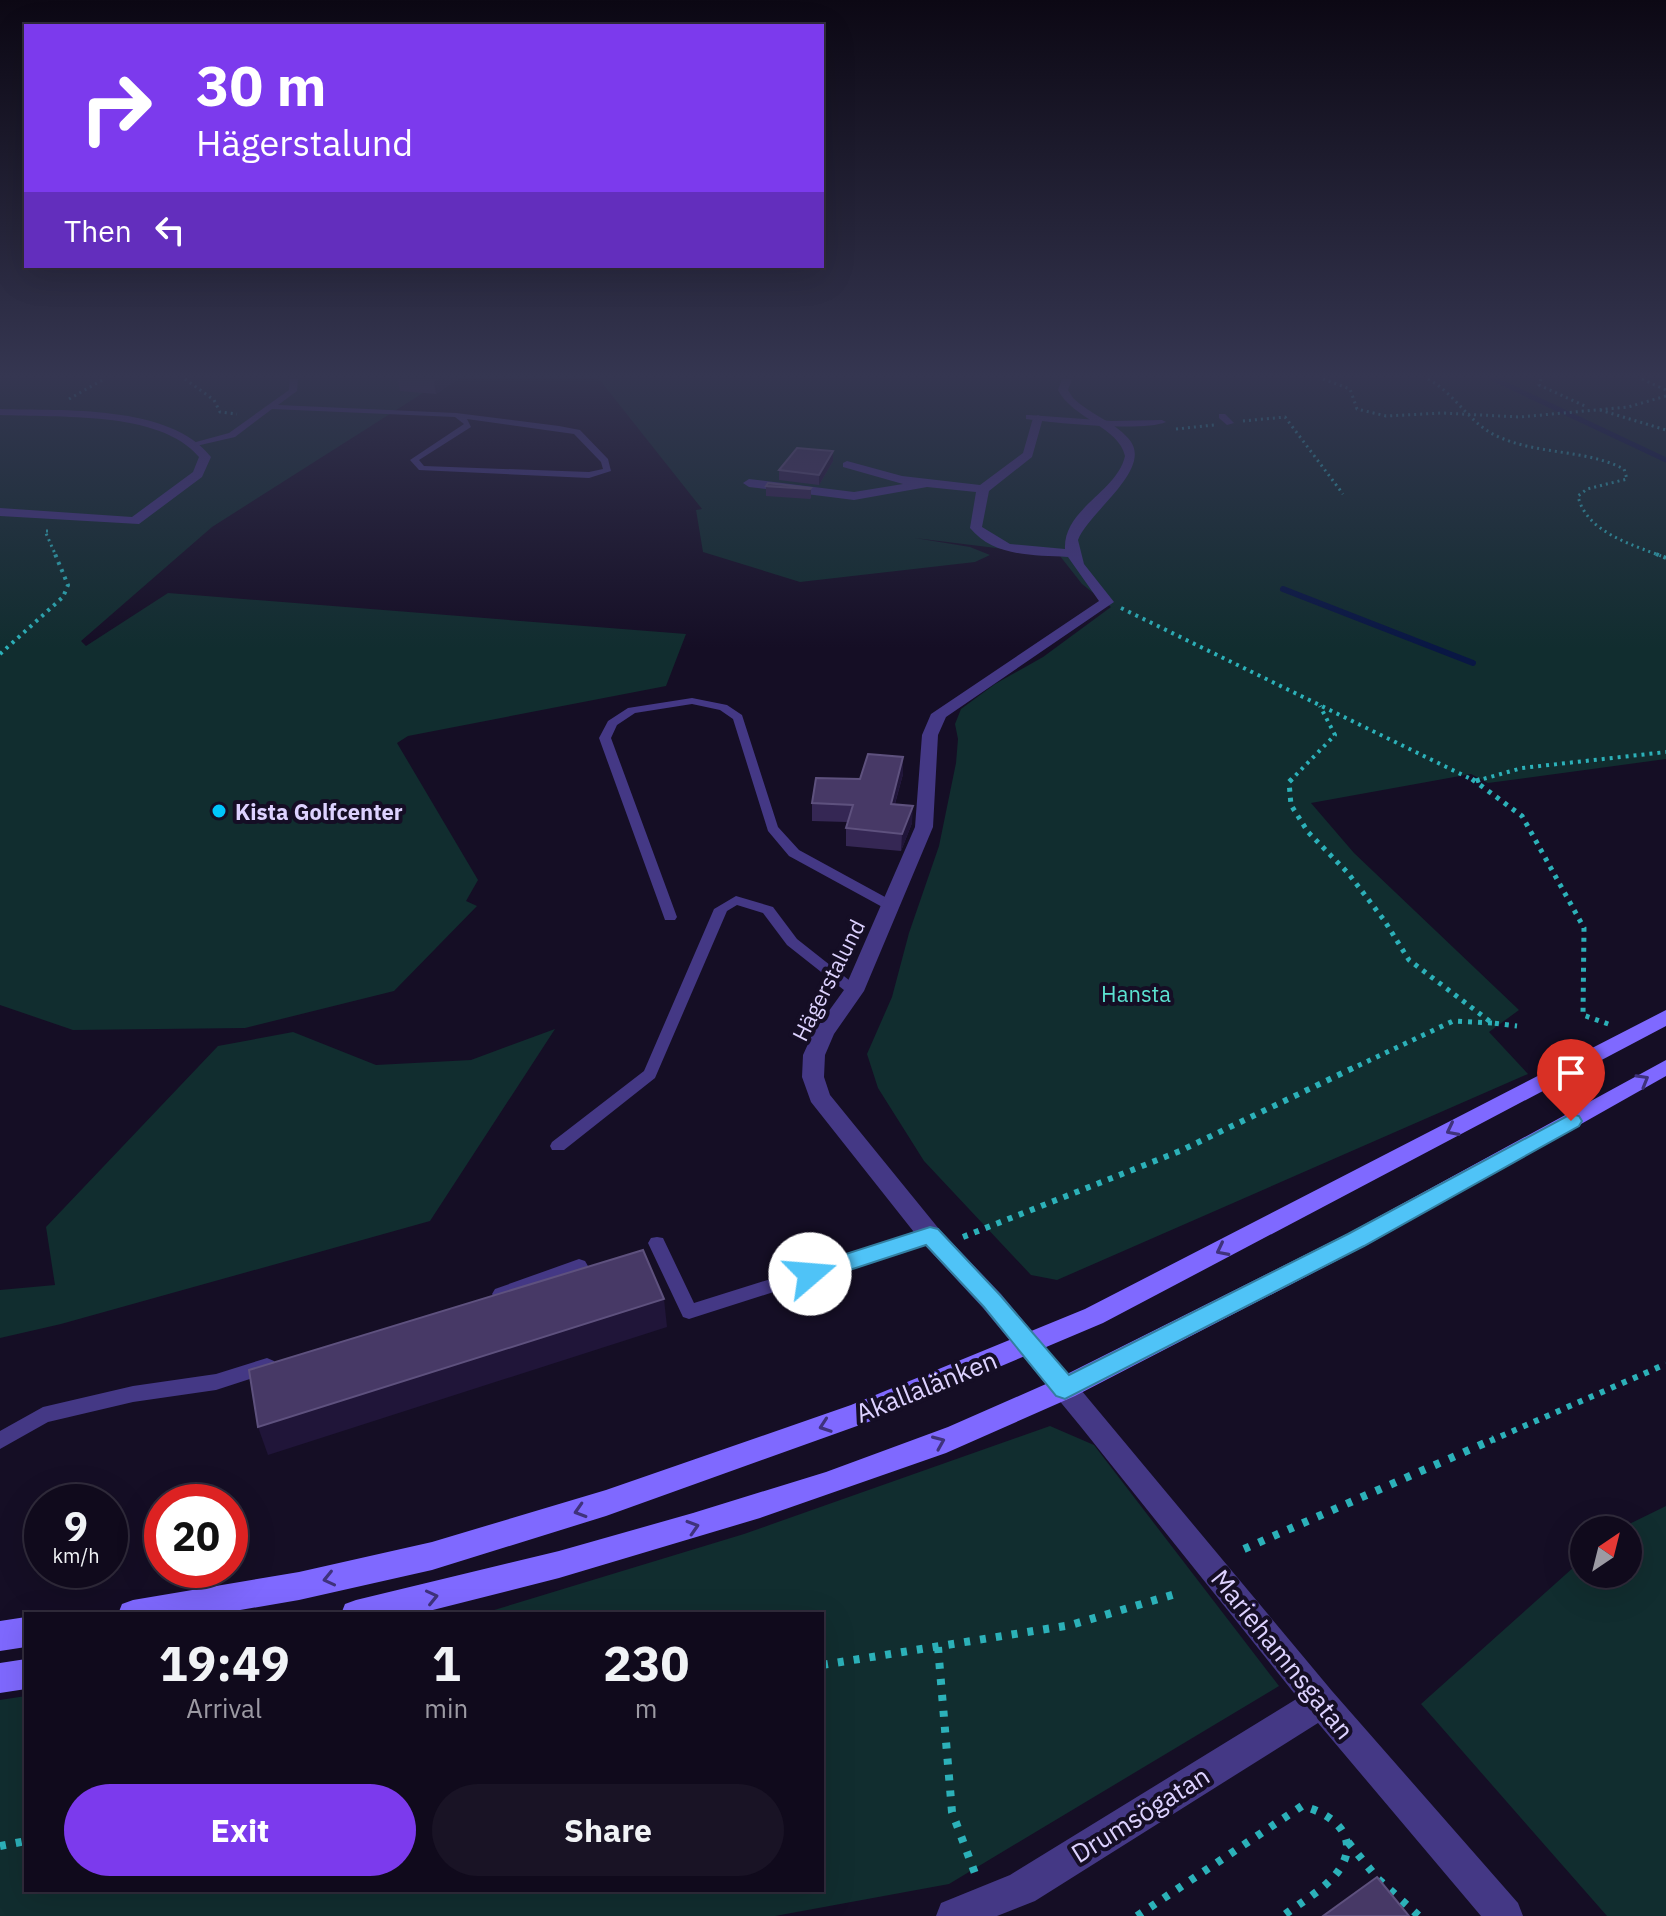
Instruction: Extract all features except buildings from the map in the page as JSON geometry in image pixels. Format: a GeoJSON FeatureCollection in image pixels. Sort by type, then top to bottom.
{"type":"FeatureCollection","features":[{"type":"Feature","properties":{"kind":"main road","name":"Akallalänken"},"geometry":{"type":"LineString","coordinates":[[145,1612],[299,1586],[432,1556],[606,1503],[861,1413],[1094,1316],[1666,1017]]}},
{"type":"Feature","properties":{"kind":"main road"},"geometry":{"type":"LineString","coordinates":[[364,1612],[603,1553],[751,1509],[895,1460],[1065,1388],[1356,1240],[1666,1067]]}},
{"type":"Feature","properties":{"kind":"main road"},"geometry":{"type":"LineString","coordinates":[[0,1636],[24,1632]]}},
{"type":"Feature","properties":{"kind":"main road"},"geometry":{"type":"LineString","coordinates":[[0,1678],[24,1674]]}},
{"type":"Feature","properties":{"kind":"street"},"geometry":{"type":"LineString","coordinates":[[0,512],[135,521],[198,474],[200,468]]}},
{"type":"Feature","properties":{"kind":"street"},"geometry":{"type":"LineString","coordinates":[[858,468],[923,484],[983,489]]}},
{"type":"Feature","properties":{"kind":"street"},"geometry":{"type":"LineString","coordinates":[[1010,468],[983,489],[976,528],[988,539],[1030,551],[1070,553]]}},
{"type":"Feature","properties":{"kind":"street"},"geometry":{"type":"LineString","coordinates":[[1107,602],[1075,563],[1069,540],[1075,528],[1126,468]]}},
{"type":"Feature","properties":{"kind":"street"},"geometry":{"type":"LineString","coordinates":[[749,483],[854,496],[923,484]]}},
{"type":"Feature","properties":{"kind":"street","name":"Hägerstalund"},"geometry":{"type":"LineString","coordinates":[[1065,1388],[936,1240],[819,1097],[813,1077],[814,1055],[824,1033],[854,991],[924,827],[930,735],[939,714],[1107,602]]}},
{"type":"Feature","properties":{"kind":"street","name":"Mariehamnsgatan"},"geometry":{"type":"LineString","coordinates":[[1065,1388],[1321,1702],[1505,1916]]}},
{"type":"Feature","properties":{"kind":"street","name":"Drumsögatan"},"geometry":{"type":"LineString","coordinates":[[954,1916],[1022,1888],[1321,1702]]}},
{"type":"Feature","properties":{"kind":"lane"},"geometry":{"type":"LineString","coordinates":[[432,468],[589,475],[607,471],[606,468]]}},
{"type":"Feature","properties":{"kind":"lane"},"geometry":{"type":"LineString","coordinates":[[670,917],[605,738],[612,723],[632,710],[692,701],[723,707],[738,717],[772,828],[794,853],[891,906]]}},
{"type":"Feature","properties":{"kind":"lane"},"geometry":{"type":"LineString","coordinates":[[558,1146],[650,1074],[721,909],[736,900],[768,910],[792,942],[854,991]]}},
{"type":"Feature","properties":{"kind":"lane"},"geometry":{"type":"LineString","coordinates":[[657,1243],[689,1312],[936,1240]]}},
{"type":"Feature","properties":{"kind":"lane"},"geometry":{"type":"LineString","coordinates":[[479,1302],[579,1266]]}},
{"type":"Feature","properties":{"kind":"lane"},"geometry":{"type":"LineString","coordinates":[[0,1441],[43,1415],[133,1394],[216,1382],[289,1360]]}},
{"type":"Feature","properties":{"kind":"path"},"geometry":{"type":"LineString","coordinates":[[1324,468],[1343,494]]}},
{"type":"Feature","properties":{"kind":"path"},"geometry":{"type":"LineString","coordinates":[[1623,468],[1627,479],[1621,483],[1587,489],[1578,496],[1578,506],[1587,519],[1605,530],[1666,558]]}},
{"type":"Feature","properties":{"kind":"path"},"geometry":{"type":"LineString","coordinates":[[0,654],[63,597],[68,585],[45,531],[59,532]]}},
{"type":"Feature","properties":{"kind":"path"},"geometry":{"type":"LineString","coordinates":[[1107,602],[1475,781],[1522,816],[1584,928],[1583,1015],[1612,1025]]}},
{"type":"Feature","properties":{"kind":"path"},"geometry":{"type":"LineString","coordinates":[[1319,705],[1335,735],[1289,782],[1291,805],[1308,832],[1348,873],[1384,920],[1409,960],[1492,1023]]}},
{"type":"Feature","properties":{"kind":"path"},"geometry":{"type":"LineString","coordinates":[[1475,781],[1522,768],[1666,752]]}},
{"type":"Feature","properties":{"kind":"path"},"geometry":{"type":"LineString","coordinates":[[936,1240],[1180,1151],[1453,1021],[1517,1026]]}},
{"type":"Feature","properties":{"kind":"path"},"geometry":{"type":"LineString","coordinates":[[1244,1549],[1666,1364]]}},
{"type":"Feature","properties":{"kind":"path"},"geometry":{"type":"LineString","coordinates":[[824,1665],[1071,1625],[1182,1592]]}},
{"type":"Feature","properties":{"kind":"path"},"geometry":{"type":"LineString","coordinates":[[938,1647],[952,1812],[976,1876]]}},
{"type":"Feature","properties":{"kind":"path"},"geometry":{"type":"LineString","coordinates":[[1137,1916],[1302,1806],[1321,1809],[1338,1821],[1347,1841],[1378,1879],[1419,1916]]}},
{"type":"Feature","properties":{"kind":"path"},"geometry":{"type":"LineString","coordinates":[[0,1846],[24,1841]]}},
{"type":"Feature","properties":{"kind":"path"},"geometry":{"type":"LineString","coordinates":[[1283,1916],[1340,1868],[1347,1841]]}},
{"type":"Feature","properties":{"kind":"green space","name":"Kista Golfcenter"},"geometry":{"type":"Polygon","coordinates":[[[0,468],[304,468],[212,527],[81,641],[86,646],[168,593],[686,634],[666,686],[408,736],[397,743],[478,880],[466,901],[477,906],[394,991],[245,1028],[73,1030],[0,1005],[0,468]]]}},
{"type":"Feature","properties":{"kind":"green space","name":"Hansta"},"geometry":{"type":"Polygon","coordinates":[[[670,468],[1666,468],[1666,759],[1488,783],[1471,774],[1311,803],[1354,853],[1519,1010],[1489,1032],[1528,1074],[1057,1280],[1031,1275],[924,1161],[878,1088],[867,1054],[892,997],[909,933],[939,846],[956,763],[958,739],[955,724],[961,709],[995,684],[1043,657],[1111,607],[1082,584],[1060,556],[915,538],[970,547],[990,555],[975,562],[800,582],[703,552],[696,510],[702,509],[670,468]]]}},
{"type":"Feature","properties":{"kind":"green space"},"geometry":{"type":"Polygon","coordinates":[[[555,1029],[430,1221],[61,1324],[0,1338],[0,1290],[55,1285],[46,1227],[218,1046],[293,1032],[376,1065],[471,1060],[555,1029]]]}},
{"type":"Feature","properties":{"kind":"green space"},"geometry":{"type":"Polygon","coordinates":[[[1050,1426],[1094,1445],[1279,1686],[949,1884],[775,1916],[0,1916],[0,1700],[24,1696],[24,1892],[824,1892],[824,1612],[488,1612],[744,1534],[1050,1426]]]}},
{"type":"Feature","properties":{"kind":"green space"},"geometry":{"type":"Polygon","coordinates":[[[1666,1506],[1666,1916],[1607,1916],[1421,1704],[1570,1571],[1570,1588],[1642,1588],[1642,1518],[1666,1506]]]}},
{"type":"Feature","properties":{"kind":"waterway"},"geometry":{"type":"LineString","coordinates":[[1283,589],[1473,663]]}},
{"type":"Feature","properties":{"kind":"place","name":"Kista Golfcenter"},"geometry":{"type":"Point","coordinates":[219,811]}},
{"type":"Feature","properties":{"kind":"route"},"geometry":{"type":"LineString","coordinates":[[810,1274],[930,1235],[992,1301],[1065,1388],[1356,1240],[1571,1121]]}}]}
